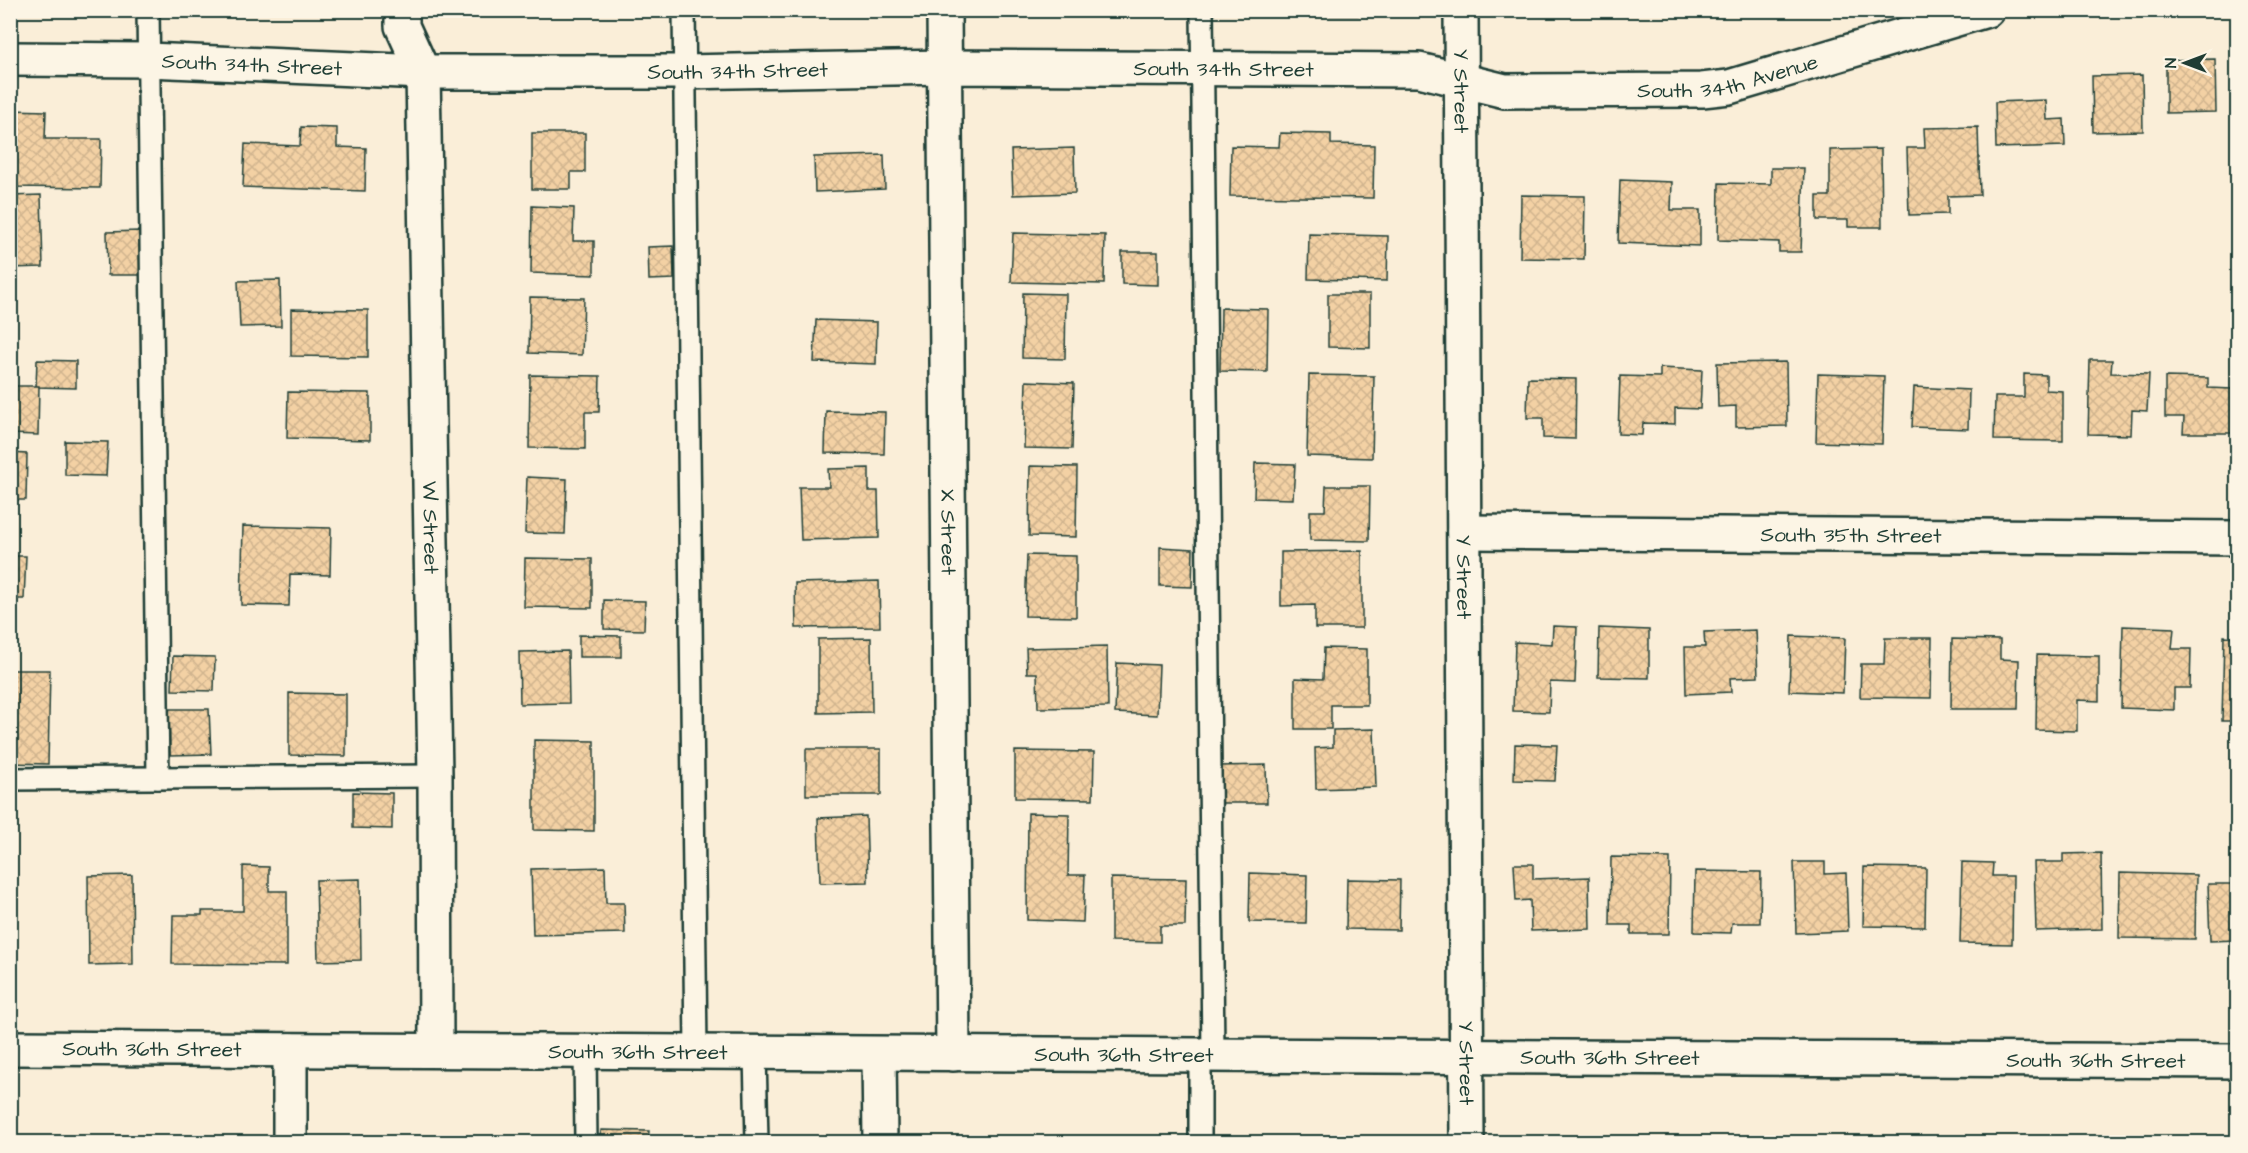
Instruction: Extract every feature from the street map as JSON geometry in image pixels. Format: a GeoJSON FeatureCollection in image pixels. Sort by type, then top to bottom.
{"type":"FeatureCollection","features":[{"type":"Feature","properties":{"kind":"street","name":"W Street"},"geometry":{"type":"LineString","coordinates":[[402,10],[402,27],[423,72],[435,776],[436,1049]]}},
{"type":"Feature","properties":{"kind":"street","name":"X Street"},"geometry":{"type":"LineString","coordinates":[[944,10],[953,1054]]}},
{"type":"Feature","properties":{"kind":"street","name":"Y Street"},"geometry":{"type":"LineString","coordinates":[[1461,10],[1467,1143]]}},
{"type":"Feature","properties":{"kind":"street","name":"South 34th Avenue"},"geometry":{"type":"LineString","coordinates":[[1462,81],[1505,91],[1729,87],[1987,10]]}},
{"type":"Feature","properties":{"kind":"street","name":"South 34th Street"},"geometry":{"type":"LineString","coordinates":[[10,59],[148,60],[423,72],[684,72],[945,66],[1419,70],[1462,81]]}},
{"type":"Feature","properties":{"kind":"street","name":"South 35th Street"},"geometry":{"type":"LineString","coordinates":[[1464,532],[2238,538]]}},
{"type":"Feature","properties":{"kind":"street","name":"South 36th Street"},"geometry":{"type":"LineString","coordinates":[[10,1048],[2238,1061]]}},
{"type":"Feature","properties":{"kind":"street"},"geometry":{"type":"LineString","coordinates":[[290,1050],[290,1143]]}},
{"type":"Feature","properties":{"kind":"street"},"geometry":{"type":"LineString","coordinates":[[879,1054],[880,1143]]}},
{"type":"Feature","properties":{"kind":"lane"},"geometry":{"type":"LineString","coordinates":[[148,10],[158,778]]}},
{"type":"Feature","properties":{"kind":"lane"},"geometry":{"type":"LineString","coordinates":[[684,10],[696,1052]]}},
{"type":"Feature","properties":{"kind":"lane"},"geometry":{"type":"LineString","coordinates":[[1200,1143],[1207,1055],[1202,10]]}},
{"type":"Feature","properties":{"kind":"lane"},"geometry":{"type":"LineString","coordinates":[[10,780],[435,776]]}},
{"type":"Feature","properties":{"kind":"lane"},"geometry":{"type":"LineString","coordinates":[[585,1051],[586,1143]]}},
{"type":"Feature","properties":{"kind":"lane"},"geometry":{"type":"LineString","coordinates":[[754,1053],[757,1143]]}},
{"type":"Feature","properties":{"kind":"building"},"geometry":{"type":"Polygon","coordinates":[[[1299,10],[1358,10],[1358,15],[1298,15],[1299,10]]]}},
{"type":"Feature","properties":{"kind":"building"},"geometry":{"type":"Polygon","coordinates":[[[2215,59],[2216,112],[2166,113],[2166,60],[2215,59]]]}},
{"type":"Feature","properties":{"kind":"building"},"geometry":{"type":"Polygon","coordinates":[[[2142,75],[2143,131],[2093,132],[2092,76],[2142,75]]]}},
{"type":"Feature","properties":{"kind":"building"},"geometry":{"type":"Polygon","coordinates":[[[2046,100],[2047,120],[2064,119],[2065,146],[1996,148],[1995,102],[2046,100]]]}},
{"type":"Feature","properties":{"kind":"building"},"geometry":{"type":"Polygon","coordinates":[[[10,110],[46,111],[45,139],[101,139],[100,188],[10,187],[10,110]]]}},
{"type":"Feature","properties":{"kind":"building"},"geometry":{"type":"Polygon","coordinates":[[[301,127],[337,128],[337,147],[366,148],[365,191],[243,187],[245,144],[300,146],[301,127]]]}},
{"type":"Feature","properties":{"kind":"building"},"geometry":{"type":"Polygon","coordinates":[[[1978,127],[1980,195],[1948,196],[1948,214],[1909,215],[1907,148],[1925,148],[1924,128],[1978,127]]]}},
{"type":"Feature","properties":{"kind":"building"},"geometry":{"type":"Polygon","coordinates":[[[532,133],[585,133],[585,172],[571,172],[571,189],[532,189],[532,133]]]}},
{"type":"Feature","properties":{"kind":"building"},"geometry":{"type":"Polygon","coordinates":[[[1280,133],[1331,134],[1331,144],[1374,145],[1373,198],[1230,196],[1231,146],[1279,147],[1280,133]]]}},
{"type":"Feature","properties":{"kind":"building"},"geometry":{"type":"Polygon","coordinates":[[[1074,148],[1075,193],[1013,195],[1011,150],[1074,148]]]}},
{"type":"Feature","properties":{"kind":"building"},"geometry":{"type":"Polygon","coordinates":[[[1881,149],[1882,227],[1848,227],[1848,220],[1817,220],[1817,196],[1830,196],[1830,150],[1881,149]]]}},
{"type":"Feature","properties":{"kind":"building"},"geometry":{"type":"Polygon","coordinates":[[[884,155],[885,189],[815,192],[814,157],[884,155]]]}},
{"type":"Feature","properties":{"kind":"building"},"geometry":{"type":"Polygon","coordinates":[[[1771,168],[1804,168],[1801,252],[1779,252],[1779,242],[1718,240],[1719,183],[1771,184],[1771,168]]]}},
{"type":"Feature","properties":{"kind":"building"},"geometry":{"type":"Polygon","coordinates":[[[1620,180],[1672,182],[1671,210],[1700,210],[1700,246],[1618,243],[1620,180]]]}},
{"type":"Feature","properties":{"kind":"building"},"geometry":{"type":"Polygon","coordinates":[[[41,195],[43,267],[10,268],[10,196],[41,195]]]}},
{"type":"Feature","properties":{"kind":"building"},"geometry":{"type":"Polygon","coordinates":[[[1521,195],[1585,196],[1584,259],[1520,258],[1521,195]]]}},
{"type":"Feature","properties":{"kind":"building"},"geometry":{"type":"Polygon","coordinates":[[[532,206],[574,208],[573,241],[594,241],[594,275],[531,273],[532,206]]]}},
{"type":"Feature","properties":{"kind":"building"},"geometry":{"type":"Polygon","coordinates":[[[139,231],[140,275],[108,275],[107,232],[139,231]]]}},
{"type":"Feature","properties":{"kind":"building"},"geometry":{"type":"Polygon","coordinates":[[[1013,233],[1105,235],[1104,284],[1011,282],[1013,233]]]}},
{"type":"Feature","properties":{"kind":"building"},"geometry":{"type":"Polygon","coordinates":[[[1309,234],[1388,236],[1387,281],[1308,279],[1309,234]]]}},
{"type":"Feature","properties":{"kind":"building"},"geometry":{"type":"Polygon","coordinates":[[[673,246],[674,279],[649,280],[648,247],[673,246]]]}},
{"type":"Feature","properties":{"kind":"building"},"geometry":{"type":"Polygon","coordinates":[[[1122,252],[1158,252],[1158,285],[1122,284],[1122,252]]]}},
{"type":"Feature","properties":{"kind":"building"},"geometry":{"type":"Polygon","coordinates":[[[10,275],[14,275],[12,339],[10,339],[10,275]]]}},
{"type":"Feature","properties":{"kind":"building"},"geometry":{"type":"Polygon","coordinates":[[[280,280],[281,326],[240,327],[238,281],[280,280]]]}},
{"type":"Feature","properties":{"kind":"building"},"geometry":{"type":"Polygon","coordinates":[[[1023,293],[1066,294],[1065,359],[1022,358],[1023,293]]]}},
{"type":"Feature","properties":{"kind":"building"},"geometry":{"type":"Polygon","coordinates":[[[1328,294],[1370,294],[1370,348],[1328,347],[1328,294]]]}},
{"type":"Feature","properties":{"kind":"building"},"geometry":{"type":"Polygon","coordinates":[[[530,297],[584,298],[582,355],[529,353],[530,297]]]}},
{"type":"Feature","properties":{"kind":"building"},"geometry":{"type":"Polygon","coordinates":[[[1221,308],[1268,309],[1267,372],[1220,371],[1221,308]]]}},
{"type":"Feature","properties":{"kind":"building"},"geometry":{"type":"Polygon","coordinates":[[[291,309],[368,310],[368,357],[291,356],[291,309]]]}},
{"type":"Feature","properties":{"kind":"building"},"geometry":{"type":"Polygon","coordinates":[[[816,320],[877,322],[876,364],[814,362],[816,320]]]}},
{"type":"Feature","properties":{"kind":"building"},"geometry":{"type":"Polygon","coordinates":[[[37,360],[76,361],[76,388],[36,387],[37,360]]]}},
{"type":"Feature","properties":{"kind":"building"},"geometry":{"type":"Polygon","coordinates":[[[2090,360],[2112,360],[2111,373],[2149,374],[2147,411],[2132,410],[2131,435],[2088,434],[2090,360]]]}},
{"type":"Feature","properties":{"kind":"building"},"geometry":{"type":"Polygon","coordinates":[[[1786,362],[1787,426],[1736,427],[1736,406],[1718,407],[1717,363],[1786,362]]]}},
{"type":"Feature","properties":{"kind":"building"},"geometry":{"type":"Polygon","coordinates":[[[1660,368],[1702,370],[1700,409],[1675,408],[1675,424],[1643,423],[1642,435],[1618,434],[1620,376],[1660,377],[1660,368]]]}},
{"type":"Feature","properties":{"kind":"building"},"geometry":{"type":"Polygon","coordinates":[[[1818,374],[1884,376],[1882,444],[1816,442],[1818,374]]]}},
{"type":"Feature","properties":{"kind":"building"},"geometry":{"type":"Polygon","coordinates":[[[2024,374],[2046,375],[2046,390],[2063,391],[2063,441],[1994,440],[1995,397],[2024,397],[2024,374]]]}},
{"type":"Feature","properties":{"kind":"building"},"geometry":{"type":"Polygon","coordinates":[[[530,375],[600,376],[599,412],[585,412],[585,449],[529,448],[530,375]]]}},
{"type":"Feature","properties":{"kind":"building"},"geometry":{"type":"Polygon","coordinates":[[[1309,375],[1374,376],[1372,458],[1307,456],[1309,375]]]}},
{"type":"Feature","properties":{"kind":"building"},"geometry":{"type":"Polygon","coordinates":[[[2165,377],[2208,378],[2208,388],[2232,389],[2232,433],[2183,433],[2184,417],[2165,417],[2165,377]]]}},
{"type":"Feature","properties":{"kind":"building"},"geometry":{"type":"Polygon","coordinates":[[[1528,378],[1576,379],[1575,439],[1543,438],[1543,418],[1527,418],[1528,378]]]}},
{"type":"Feature","properties":{"kind":"building"},"geometry":{"type":"Polygon","coordinates":[[[1026,381],[1074,383],[1072,449],[1024,448],[1026,381]]]}},
{"type":"Feature","properties":{"kind":"building"},"geometry":{"type":"Polygon","coordinates":[[[10,386],[39,386],[38,435],[10,434],[10,386]]]}},
{"type":"Feature","properties":{"kind":"building"},"geometry":{"type":"Polygon","coordinates":[[[1914,387],[1969,390],[1968,429],[1912,427],[1914,387]]]}},
{"type":"Feature","properties":{"kind":"building"},"geometry":{"type":"Polygon","coordinates":[[[288,392],[370,393],[370,440],[287,438],[288,392]]]}},
{"type":"Feature","properties":{"kind":"building"},"geometry":{"type":"Polygon","coordinates":[[[826,411],[885,412],[884,454],[825,453],[826,411]]]}},
{"type":"Feature","properties":{"kind":"building"},"geometry":{"type":"Polygon","coordinates":[[[65,441],[108,442],[106,476],[65,475],[65,441]]]}},
{"type":"Feature","properties":{"kind":"building"},"geometry":{"type":"Polygon","coordinates":[[[10,453],[27,454],[26,500],[10,500],[10,453]]]}},
{"type":"Feature","properties":{"kind":"building"},"geometry":{"type":"Polygon","coordinates":[[[1255,463],[1295,464],[1293,499],[1254,498],[1255,463]]]}},
{"type":"Feature","properties":{"kind":"building"},"geometry":{"type":"Polygon","coordinates":[[[1030,466],[1077,467],[1076,537],[1029,536],[1030,466]]]}},
{"type":"Feature","properties":{"kind":"building"},"geometry":{"type":"Polygon","coordinates":[[[869,468],[869,491],[878,491],[879,538],[801,540],[799,487],[829,487],[828,469],[869,468]]]}},
{"type":"Feature","properties":{"kind":"building"},"geometry":{"type":"Polygon","coordinates":[[[527,477],[567,479],[565,534],[525,533],[527,477]]]}},
{"type":"Feature","properties":{"kind":"building"},"geometry":{"type":"Polygon","coordinates":[[[1326,486],[1370,486],[1369,541],[1310,540],[1310,511],[1325,511],[1326,486]]]}},
{"type":"Feature","properties":{"kind":"building"},"geometry":{"type":"Polygon","coordinates":[[[243,526],[331,528],[330,575],[290,574],[289,606],[241,605],[243,526]]]}},
{"type":"Feature","properties":{"kind":"building"},"geometry":{"type":"Polygon","coordinates":[[[1160,547],[1193,549],[1192,587],[1160,586],[1160,547]]]}},
{"type":"Feature","properties":{"kind":"building"},"geometry":{"type":"Polygon","coordinates":[[[1362,551],[1362,628],[1315,628],[1315,605],[1281,606],[1281,552],[1362,551]]]}},
{"type":"Feature","properties":{"kind":"building"},"geometry":{"type":"Polygon","coordinates":[[[1027,555],[1076,556],[1076,617],[1025,616],[1027,555]]]}},
{"type":"Feature","properties":{"kind":"building"},"geometry":{"type":"Polygon","coordinates":[[[10,556],[26,556],[24,599],[10,599],[10,556]]]}},
{"type":"Feature","properties":{"kind":"building"},"geometry":{"type":"Polygon","coordinates":[[[525,558],[592,559],[592,608],[524,607],[525,558]]]}},
{"type":"Feature","properties":{"kind":"building"},"geometry":{"type":"Polygon","coordinates":[[[879,581],[880,627],[796,628],[795,583],[879,581]]]}},
{"type":"Feature","properties":{"kind":"building"},"geometry":{"type":"Polygon","coordinates":[[[604,600],[645,601],[644,630],[604,629],[604,600]]]}},
{"type":"Feature","properties":{"kind":"building"},"geometry":{"type":"Polygon","coordinates":[[[1553,626],[1577,627],[1575,683],[1550,682],[1549,712],[1513,711],[1515,642],[1552,644],[1553,626]]]}},
{"type":"Feature","properties":{"kind":"building"},"geometry":{"type":"Polygon","coordinates":[[[2123,626],[2174,628],[2172,649],[2191,649],[2190,688],[2174,688],[2174,710],[2121,708],[2123,626]]]}},
{"type":"Feature","properties":{"kind":"building"},"geometry":{"type":"Polygon","coordinates":[[[1599,628],[1649,630],[1649,678],[1598,677],[1599,628]]]}},
{"type":"Feature","properties":{"kind":"building"},"geometry":{"type":"Polygon","coordinates":[[[1756,630],[1758,677],[1730,678],[1731,692],[1686,694],[1685,647],[1705,647],[1704,632],[1756,630]]]}},
{"type":"Feature","properties":{"kind":"building"},"geometry":{"type":"Polygon","coordinates":[[[579,635],[621,636],[621,657],[579,657],[579,635]]]}},
{"type":"Feature","properties":{"kind":"building"},"geometry":{"type":"Polygon","coordinates":[[[1791,636],[1845,638],[1843,693],[1789,691],[1791,636]]]}},
{"type":"Feature","properties":{"kind":"building"},"geometry":{"type":"Polygon","coordinates":[[[2224,636],[2238,637],[2238,721],[2222,721],[2224,636]]]}},
{"type":"Feature","properties":{"kind":"building"},"geometry":{"type":"Polygon","coordinates":[[[871,638],[872,712],[818,713],[818,639],[871,638]]]}},
{"type":"Feature","properties":{"kind":"building"},"geometry":{"type":"Polygon","coordinates":[[[1885,638],[1932,638],[1931,698],[1860,697],[1861,664],[1884,664],[1885,638]]]}},
{"type":"Feature","properties":{"kind":"building"},"geometry":{"type":"Polygon","coordinates":[[[1952,639],[2000,640],[2000,659],[2019,660],[2018,709],[1951,709],[1952,639]]]}},
{"type":"Feature","properties":{"kind":"building"},"geometry":{"type":"Polygon","coordinates":[[[1107,646],[1108,707],[1038,708],[1037,673],[1027,673],[1026,648],[1107,646]]]}},
{"type":"Feature","properties":{"kind":"building"},"geometry":{"type":"Polygon","coordinates":[[[1324,648],[1367,649],[1367,705],[1331,705],[1331,729],[1295,729],[1295,678],[1323,679],[1324,648]]]}},
{"type":"Feature","properties":{"kind":"building"},"geometry":{"type":"Polygon","coordinates":[[[568,651],[569,703],[520,704],[519,652],[568,651]]]}},
{"type":"Feature","properties":{"kind":"building"},"geometry":{"type":"Polygon","coordinates":[[[2037,655],[2099,656],[2099,701],[2077,700],[2077,731],[2036,730],[2037,655]]]}},
{"type":"Feature","properties":{"kind":"building"},"geometry":{"type":"Polygon","coordinates":[[[173,656],[215,657],[214,691],[172,690],[173,656]]]}},
{"type":"Feature","properties":{"kind":"building"},"geometry":{"type":"Polygon","coordinates":[[[1117,663],[1159,665],[1157,715],[1115,713],[1117,663]]]}},
{"type":"Feature","properties":{"kind":"building"},"geometry":{"type":"Polygon","coordinates":[[[10,670],[50,670],[48,764],[10,763],[10,670]]]}},
{"type":"Feature","properties":{"kind":"building"},"geometry":{"type":"Polygon","coordinates":[[[289,693],[346,694],[346,756],[289,755],[289,693]]]}},
{"type":"Feature","properties":{"kind":"building"},"geometry":{"type":"Polygon","coordinates":[[[169,709],[209,709],[211,754],[170,755],[169,709]]]}},
{"type":"Feature","properties":{"kind":"building"},"geometry":{"type":"Polygon","coordinates":[[[1374,729],[1376,787],[1316,789],[1315,748],[1333,747],[1333,730],[1374,729]]]}},
{"type":"Feature","properties":{"kind":"building"},"geometry":{"type":"Polygon","coordinates":[[[534,740],[594,741],[594,831],[534,830],[534,740]]]}},
{"type":"Feature","properties":{"kind":"building"},"geometry":{"type":"Polygon","coordinates":[[[1515,744],[1557,745],[1555,781],[1514,780],[1515,744]]]}},
{"type":"Feature","properties":{"kind":"building"},"geometry":{"type":"Polygon","coordinates":[[[806,749],[881,749],[881,795],[806,795],[806,749]]]}},
{"type":"Feature","properties":{"kind":"building"},"geometry":{"type":"Polygon","coordinates":[[[1015,751],[1094,752],[1093,799],[1015,798],[1015,751]]]}},
{"type":"Feature","properties":{"kind":"building"},"geometry":{"type":"Polygon","coordinates":[[[1266,765],[1267,803],[1219,803],[1218,766],[1266,765]]]}},
{"type":"Feature","properties":{"kind":"building"},"geometry":{"type":"Polygon","coordinates":[[[353,792],[392,793],[392,829],[353,828],[353,792]]]}},
{"type":"Feature","properties":{"kind":"building"},"geometry":{"type":"Polygon","coordinates":[[[1028,813],[1069,814],[1068,875],[1085,875],[1083,922],[1027,920],[1028,813]]]}},
{"type":"Feature","properties":{"kind":"building"},"geometry":{"type":"Polygon","coordinates":[[[866,816],[868,882],[820,883],[818,818],[866,816]]]}},
{"type":"Feature","properties":{"kind":"building"},"geometry":{"type":"Polygon","coordinates":[[[2101,853],[2102,929],[2036,931],[2034,862],[2063,862],[2063,854],[2101,853]]]}},
{"type":"Feature","properties":{"kind":"building"},"geometry":{"type":"Polygon","coordinates":[[[1611,857],[1670,858],[1669,934],[1631,934],[1631,925],[1610,925],[1611,857]]]}},
{"type":"Feature","properties":{"kind":"building"},"geometry":{"type":"Polygon","coordinates":[[[1794,862],[1825,862],[1825,874],[1846,873],[1848,931],[1796,933],[1794,862]]]}},
{"type":"Feature","properties":{"kind":"building"},"geometry":{"type":"Polygon","coordinates":[[[1962,862],[1993,863],[1992,876],[2013,876],[2012,944],[1960,943],[1962,862]]]}},
{"type":"Feature","properties":{"kind":"building"},"geometry":{"type":"Polygon","coordinates":[[[1514,864],[1533,864],[1533,879],[1589,877],[1590,929],[1531,931],[1530,900],[1516,901],[1514,864]]]}},
{"type":"Feature","properties":{"kind":"building"},"geometry":{"type":"Polygon","coordinates":[[[243,866],[269,867],[269,891],[287,891],[287,965],[172,964],[173,915],[202,915],[202,911],[243,911],[243,866]]]}},
{"type":"Feature","properties":{"kind":"building"},"geometry":{"type":"Polygon","coordinates":[[[605,867],[606,903],[624,903],[625,933],[533,935],[531,869],[605,867]]]}},
{"type":"Feature","properties":{"kind":"building"},"geometry":{"type":"Polygon","coordinates":[[[1864,867],[1926,868],[1925,927],[1863,926],[1864,867]]]}},
{"type":"Feature","properties":{"kind":"building"},"geometry":{"type":"Polygon","coordinates":[[[1695,871],[1761,872],[1760,923],[1732,923],[1731,933],[1694,932],[1695,871]]]}},
{"type":"Feature","properties":{"kind":"building"},"geometry":{"type":"Polygon","coordinates":[[[1250,873],[1307,875],[1306,923],[1249,922],[1250,873]]]}},
{"type":"Feature","properties":{"kind":"building"},"geometry":{"type":"Polygon","coordinates":[[[2120,873],[2196,875],[2195,939],[2119,938],[2120,873]]]}},
{"type":"Feature","properties":{"kind":"building"},"geometry":{"type":"Polygon","coordinates":[[[132,875],[133,964],[89,965],[88,876],[132,875]]]}},
{"type":"Feature","properties":{"kind":"building"},"geometry":{"type":"Polygon","coordinates":[[[1111,878],[1186,879],[1185,926],[1160,926],[1160,942],[1111,941],[1111,878]]]}},
{"type":"Feature","properties":{"kind":"building"},"geometry":{"type":"Polygon","coordinates":[[[360,879],[361,960],[318,961],[316,880],[360,879]]]}},
{"type":"Feature","properties":{"kind":"building"},"geometry":{"type":"Polygon","coordinates":[[[1347,879],[1400,880],[1399,930],[1346,929],[1347,879]]]}},
{"type":"Feature","properties":{"kind":"building"},"geometry":{"type":"Polygon","coordinates":[[[2208,884],[2238,884],[2237,940],[2210,941],[2208,884]]]}},
{"type":"Feature","properties":{"kind":"building"},"geometry":{"type":"Polygon","coordinates":[[[601,1130],[649,1131],[648,1142],[600,1142],[601,1130]]]}}]}
